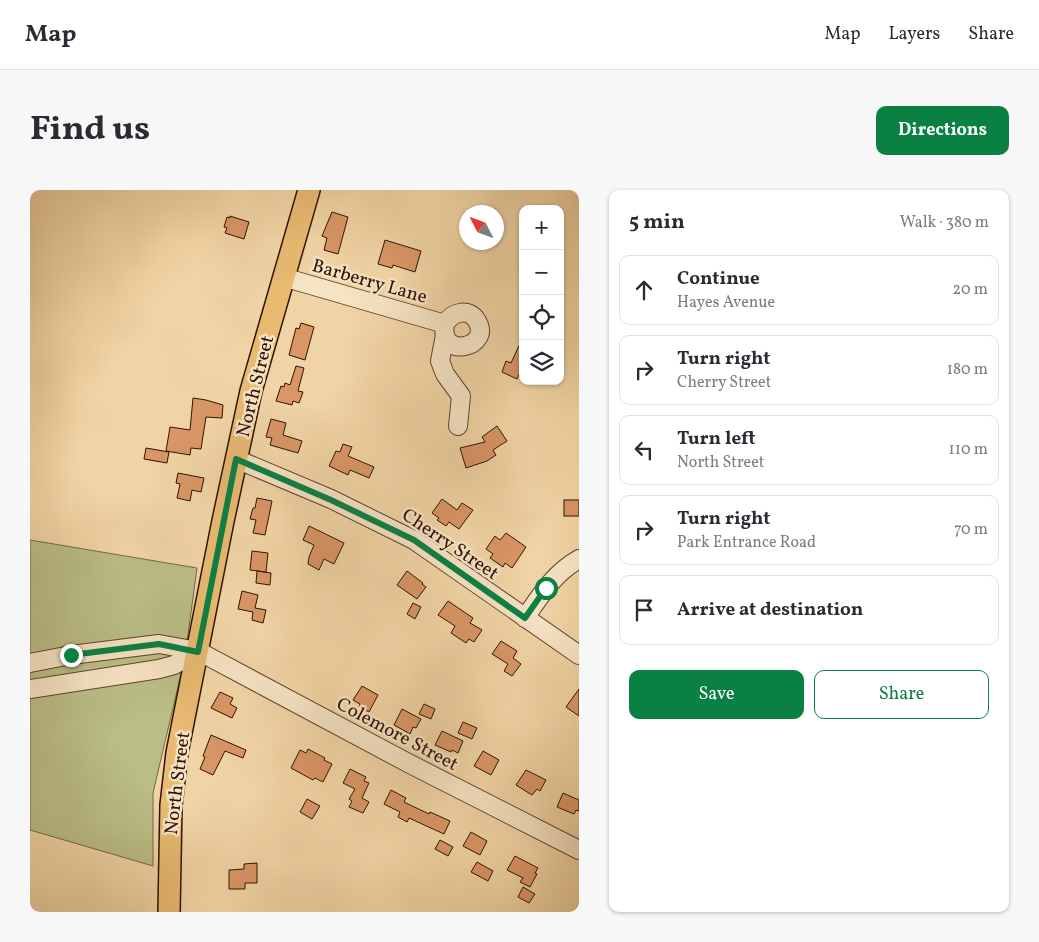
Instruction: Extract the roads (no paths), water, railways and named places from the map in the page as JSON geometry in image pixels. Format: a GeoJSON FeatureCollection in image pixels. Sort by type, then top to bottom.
{"type":"FeatureCollection","features":[{"type":"Feature","properties":{"kind":"main road","name":"North Street"},"geometry":{"type":"LineString","coordinates":[[169,912],[169,852],[173,782],[198,652],[251,391],[309,190]]}},
{"type":"Feature","properties":{"kind":"street","name":"Barberry Lane"},"geometry":{"type":"LineString","coordinates":[[283,277],[445,329],[440,361],[444,374],[461,396],[458,426]]}},
{"type":"Feature","properties":{"kind":"street","name":"Cherry Street"},"geometry":{"type":"LineString","coordinates":[[236,459],[337,502],[414,540],[579,655]]}},
{"type":"Feature","properties":{"kind":"street"},"geometry":{"type":"LineString","coordinates":[[525,618],[552,580],[563,569],[579,559]]}},
{"type":"Feature","properties":{"kind":"street","name":"Colemore Street"},"geometry":{"type":"LineString","coordinates":[[30,663],[71,655],[159,644],[198,652],[419,769],[579,850]]}},
{"type":"Feature","properties":{"kind":"street"},"geometry":{"type":"LineString","coordinates":[[30,690],[159,669],[174,665],[198,652]]}}]}
